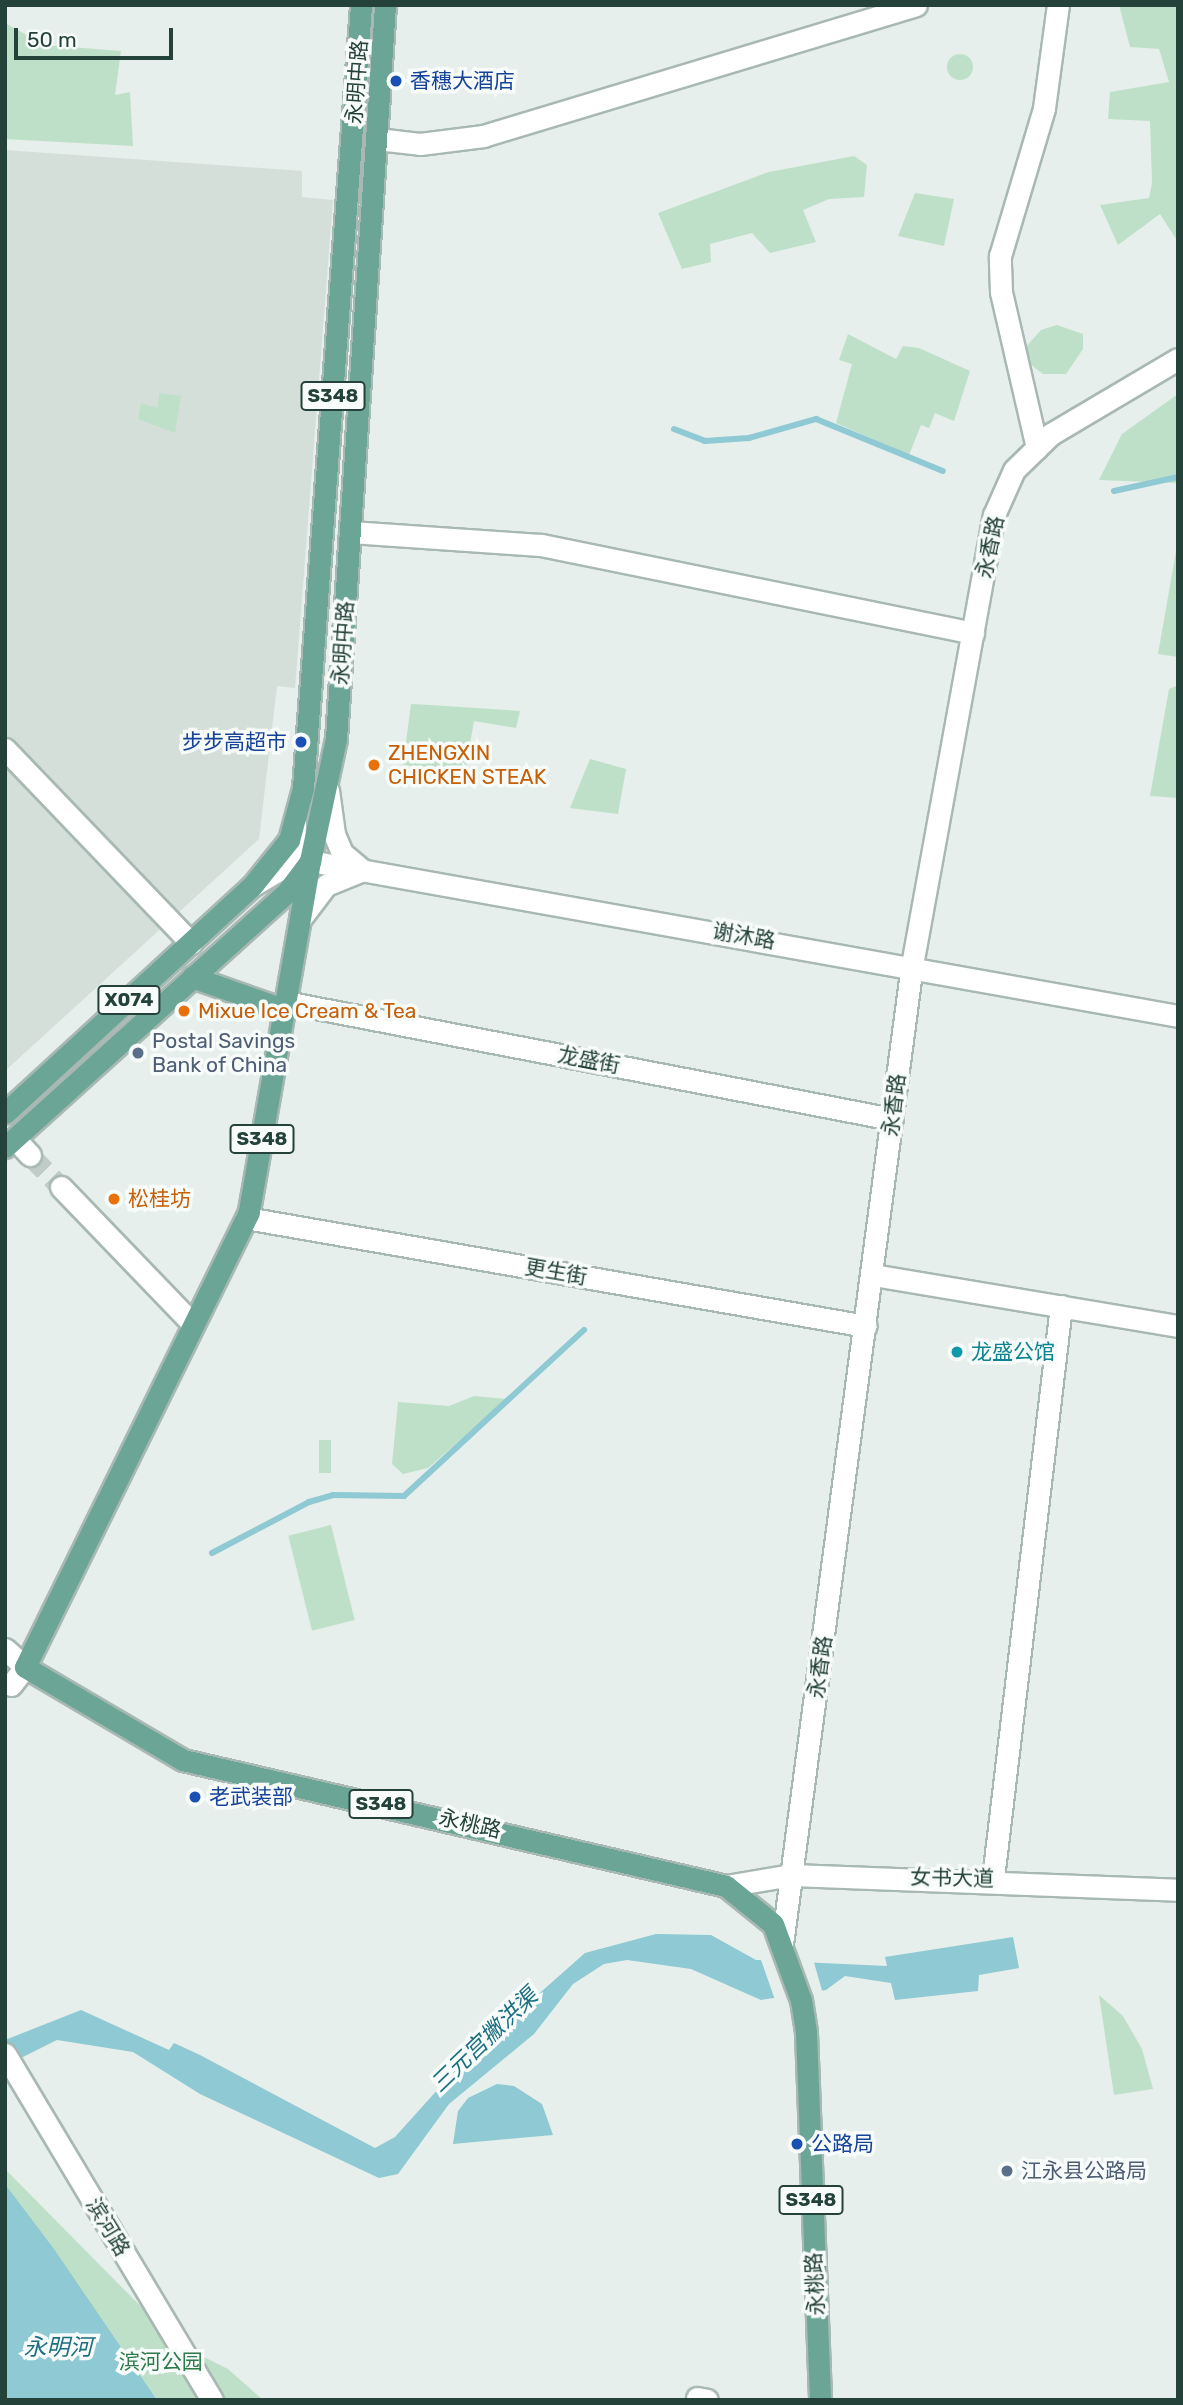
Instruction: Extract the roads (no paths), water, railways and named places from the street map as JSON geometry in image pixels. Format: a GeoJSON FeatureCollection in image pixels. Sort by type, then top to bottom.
{"type":"FeatureCollection","features":[{"type":"Feature","properties":{"kind":"main road","name":"永明中路"},"geometry":{"type":"LineString","coordinates":[[252,886],[289,840],[300,797],[361,5]]}},
{"type":"Feature","properties":{"kind":"main road","name":"永明中路"},"geometry":{"type":"LineString","coordinates":[[10,1143],[262,914],[310,860],[328,790],[351,532],[385,5]]}},
{"type":"Feature","properties":{"kind":"main road","name":"S348"},"geometry":{"type":"LineString","coordinates":[[25,1667],[246,1218],[310,860]]}},
{"type":"Feature","properties":{"kind":"main road","name":"X074"},"geometry":{"type":"LineString","coordinates":[[5,1113],[252,886]]}},
{"type":"Feature","properties":{"kind":"main road"},"geometry":{"type":"LineString","coordinates":[[262,914],[280,912],[295,934]]}},
{"type":"Feature","properties":{"kind":"main road"},"geometry":{"type":"LineString","coordinates":[[192,977],[284,1005]]}},
{"type":"Feature","properties":{"kind":"main road","name":"永桃路"},"geometry":{"type":"LineString","coordinates":[[25,1667],[183,1760],[726,1886],[773,1924],[801,2000],[820,2400]]}},
{"type":"Feature","properties":{"kind":"street"},"geometry":{"type":"LineString","coordinates":[[377,139],[420,144],[483,135],[916,5]]}},
{"type":"Feature","properties":{"kind":"street"},"geometry":{"type":"LineString","coordinates":[[1037,448],[1001,292],[1000,256],[1044,108],[1058,5]]}},
{"type":"Feature","properties":{"kind":"street","name":"永香路"},"geometry":{"type":"LineString","coordinates":[[782,1944],[873,1275],[912,965],[994,515],[1014,470],[1037,448],[1178,359]]}},
{"type":"Feature","properties":{"kind":"street"},"geometry":{"type":"LineString","coordinates":[[351,532],[541,545],[973,633]]}},
{"type":"Feature","properties":{"kind":"street"},"geometry":{"type":"LineString","coordinates":[[5,749],[191,943]]}},
{"type":"Feature","properties":{"kind":"street"},"geometry":{"type":"LineString","coordinates":[[328,790],[334,834],[342,853],[363,871]]}},
{"type":"Feature","properties":{"kind":"street"},"geometry":{"type":"LineString","coordinates":[[300,797],[293,849],[310,860]]}},
{"type":"Feature","properties":{"kind":"street"},"geometry":{"type":"LineString","coordinates":[[252,886],[289,864],[310,860]]}},
{"type":"Feature","properties":{"kind":"street","name":"谢沐路"},"geometry":{"type":"LineString","coordinates":[[310,860],[912,965],[1178,1016]]}},
{"type":"Feature","properties":{"kind":"street"},"geometry":{"type":"LineString","coordinates":[[295,934],[326,884],[363,871]]}},
{"type":"Feature","properties":{"kind":"street","name":"龙盛街"},"geometry":{"type":"LineString","coordinates":[[284,1005],[892,1119]]}},
{"type":"Feature","properties":{"kind":"street"},"geometry":{"type":"LineString","coordinates":[[10,1143],[30,1155]]}},
{"type":"Feature","properties":{"kind":"street"},"geometry":{"type":"LineString","coordinates":[[61,1187],[193,1324]]}},
{"type":"Feature","properties":{"kind":"street","name":"更生街"},"geometry":{"type":"LineString","coordinates":[[246,1218],[866,1326]]}},
{"type":"Feature","properties":{"kind":"street"},"geometry":{"type":"LineString","coordinates":[[873,1275],[1178,1326]]}},
{"type":"Feature","properties":{"kind":"street"},"geometry":{"type":"LineString","coordinates":[[993,1878],[1061,1307]]}},
{"type":"Feature","properties":{"kind":"street","name":"永桃路"},"geometry":{"type":"LineString","coordinates":[[5,1648],[25,1667]]}},
{"type":"Feature","properties":{"kind":"street"},"geometry":{"type":"LineString","coordinates":[[11,1685],[25,1667]]}},
{"type":"Feature","properties":{"kind":"street","name":"女书大道"},"geometry":{"type":"LineString","coordinates":[[726,1886],[792,1875],[993,1878],[1178,1890]]}},
{"type":"Feature","properties":{"kind":"street","name":"滨河路"},"geometry":{"type":"LineString","coordinates":[[9,2061],[212,2400]]}},
{"type":"Feature","properties":{"kind":"water"},"geometry":{"type":"Polygon","coordinates":[[[656,1934],[711,1935],[756,1960],[887,1966],[885,1957],[1013,1937],[1019,1968],[979,1975],[978,1991],[895,2000],[891,1983],[845,1976],[826,1990],[761,2000],[691,1969],[627,1960],[604,1964],[573,1984],[534,2034],[449,2104],[398,2174],[379,2178],[200,2094],[133,2052],[57,2040],[5,2066],[5,2040],[81,2010],[169,2050],[174,2043],[200,2055],[375,2148],[395,2137],[466,2058],[585,1953],[656,1934]]]}},
{"type":"Feature","properties":{"kind":"water"},"geometry":{"type":"Polygon","coordinates":[[[497,2084],[514,2086],[542,2104],[553,2135],[453,2144],[458,2111],[468,2098],[497,2084]]]}},
{"type":"Feature","properties":{"kind":"water","name":"永明河"},"geometry":{"type":"Polygon","coordinates":[[[5,2184],[54,2249],[157,2400],[5,2400],[5,2184]]]}},
{"type":"Feature","properties":{"kind":"waterway"},"geometry":{"type":"LineString","coordinates":[[674,429],[705,441],[749,438],[816,419],[943,471]]}},
{"type":"Feature","properties":{"kind":"waterway"},"geometry":{"type":"LineString","coordinates":[[1114,491],[1178,477]]}},
{"type":"Feature","properties":{"kind":"waterway"},"geometry":{"type":"LineString","coordinates":[[212,1553],[309,1502],[333,1495],[404,1496],[584,1330]]}},
{"type":"Feature","properties":{"kind":"tunnel"},"geometry":{"type":"LineString","coordinates":[[30,1155],[61,1187]]}},
{"type":"Feature","properties":{"kind":"place","name":"香穗大酒店"},"geometry":{"type":"Point","coordinates":[396,81]}},
{"type":"Feature","properties":{"kind":"place","name":"步步高超市"},"geometry":{"type":"Point","coordinates":[301,742]}},
{"type":"Feature","properties":{"kind":"place","name":"ZHENGXIN CHICKEN STEAK"},"geometry":{"type":"Point","coordinates":[374,765]}},
{"type":"Feature","properties":{"kind":"place","name":"Mixue Ice Cream & Tea"},"geometry":{"type":"Point","coordinates":[184,1011]}},
{"type":"Feature","properties":{"kind":"place","name":"Postal Savings Bank of China"},"geometry":{"type":"Point","coordinates":[138,1053]}},
{"type":"Feature","properties":{"kind":"place","name":"松桂坊"},"geometry":{"type":"Point","coordinates":[114,1199]}},
{"type":"Feature","properties":{"kind":"place","name":"龙盛公馆"},"geometry":{"type":"Point","coordinates":[957,1352]}},
{"type":"Feature","properties":{"kind":"place","name":"老武装部"},"geometry":{"type":"Point","coordinates":[195,1797]}},
{"type":"Feature","properties":{"kind":"place","name":"公路局"},"geometry":{"type":"Point","coordinates":[797,2144]}},
{"type":"Feature","properties":{"kind":"place","name":"江永县公路局"},"geometry":{"type":"Point","coordinates":[1007,2171]}},
{"type":"Feature","properties":{"kind":"water label","name":"三元宫撇洪渠"},"geometry":{"type":"Point","coordinates":[484,2040]}},
{"type":"Feature","properties":{"kind":"park label","name":"滨河公园"},"geometry":{"type":"Point","coordinates":[161,2362]}}]}
